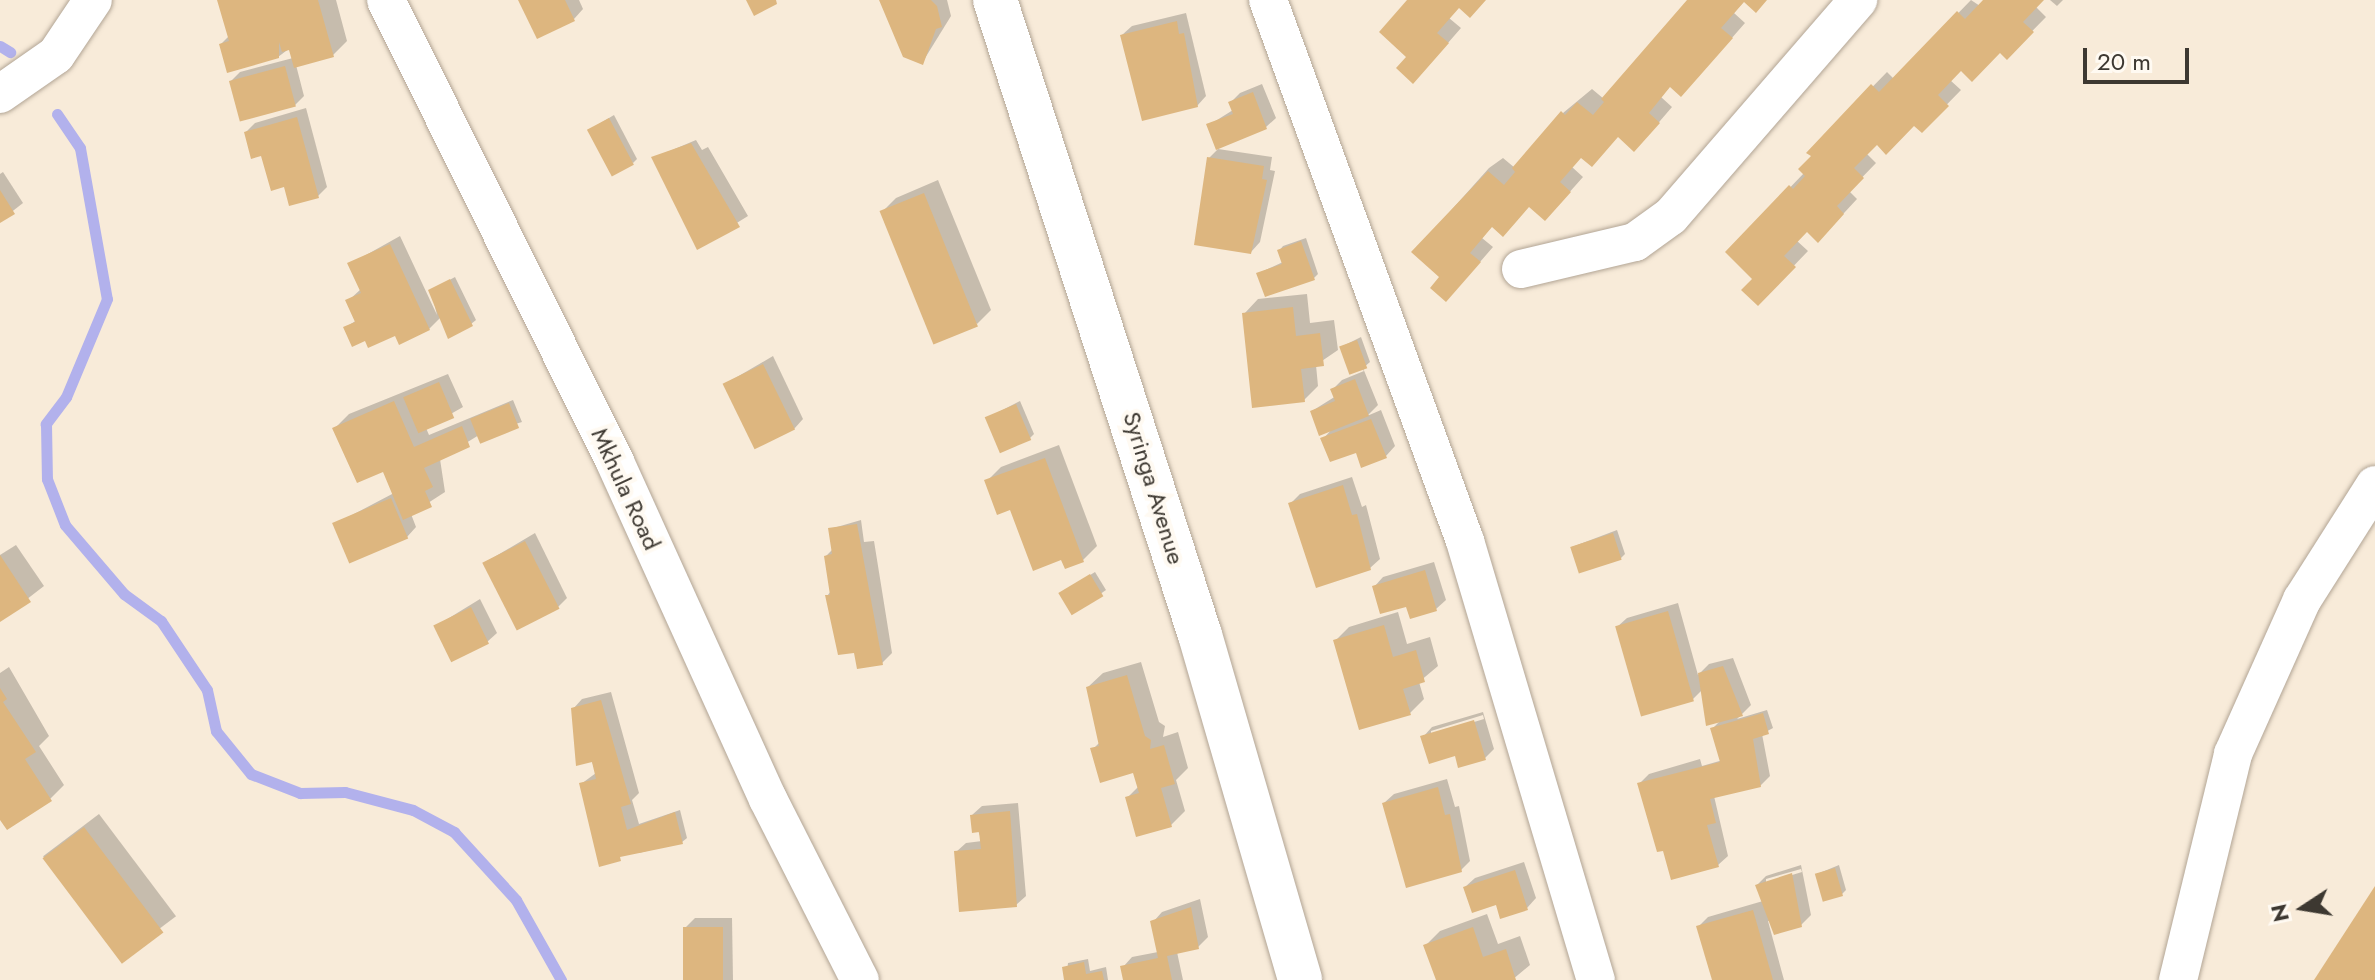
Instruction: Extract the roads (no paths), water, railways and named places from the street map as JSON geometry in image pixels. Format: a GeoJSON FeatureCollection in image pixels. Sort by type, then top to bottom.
{"type":"FeatureCollection","features":[{"type":"Feature","properties":{"kind":"street"},"geometry":{"type":"LineString","coordinates":[[0,94],[56,55],[93,0]]}},
{"type":"Feature","properties":{"kind":"street","name":"Mkhula Road"},"geometry":{"type":"LineString","coordinates":[[386,0],[615,462],[768,799],[860,980]]}},
{"type":"Feature","properties":{"kind":"street","name":"Syringa Avenue"},"geometry":{"type":"LineString","coordinates":[[995,0],[1200,635],[1300,980]]}},
{"type":"Feature","properties":{"kind":"street"},"geometry":{"type":"LineString","coordinates":[[1268,0],[1465,541],[1596,980]]}},
{"type":"Feature","properties":{"kind":"street"},"geometry":{"type":"LineString","coordinates":[[1521,269],[1635,242],[1671,216],[1858,0]]}},
{"type":"Feature","properties":{"kind":"street"},"geometry":{"type":"LineString","coordinates":[[2178,980],[2233,754],[2302,600],[2375,485]]}},
{"type":"Feature","properties":{"kind":"waterway"},"geometry":{"type":"LineString","coordinates":[[0,46],[10,52]]}},
{"type":"Feature","properties":{"kind":"waterway"},"geometry":{"type":"LineString","coordinates":[[57,114],[80,148],[107,299],[66,397],[46,424],[47,479],[65,525],[124,594],[161,621],[207,690],[216,731],[251,774],[300,793],[345,792],[413,810],[454,832],[516,900],[561,980]]}}]}
